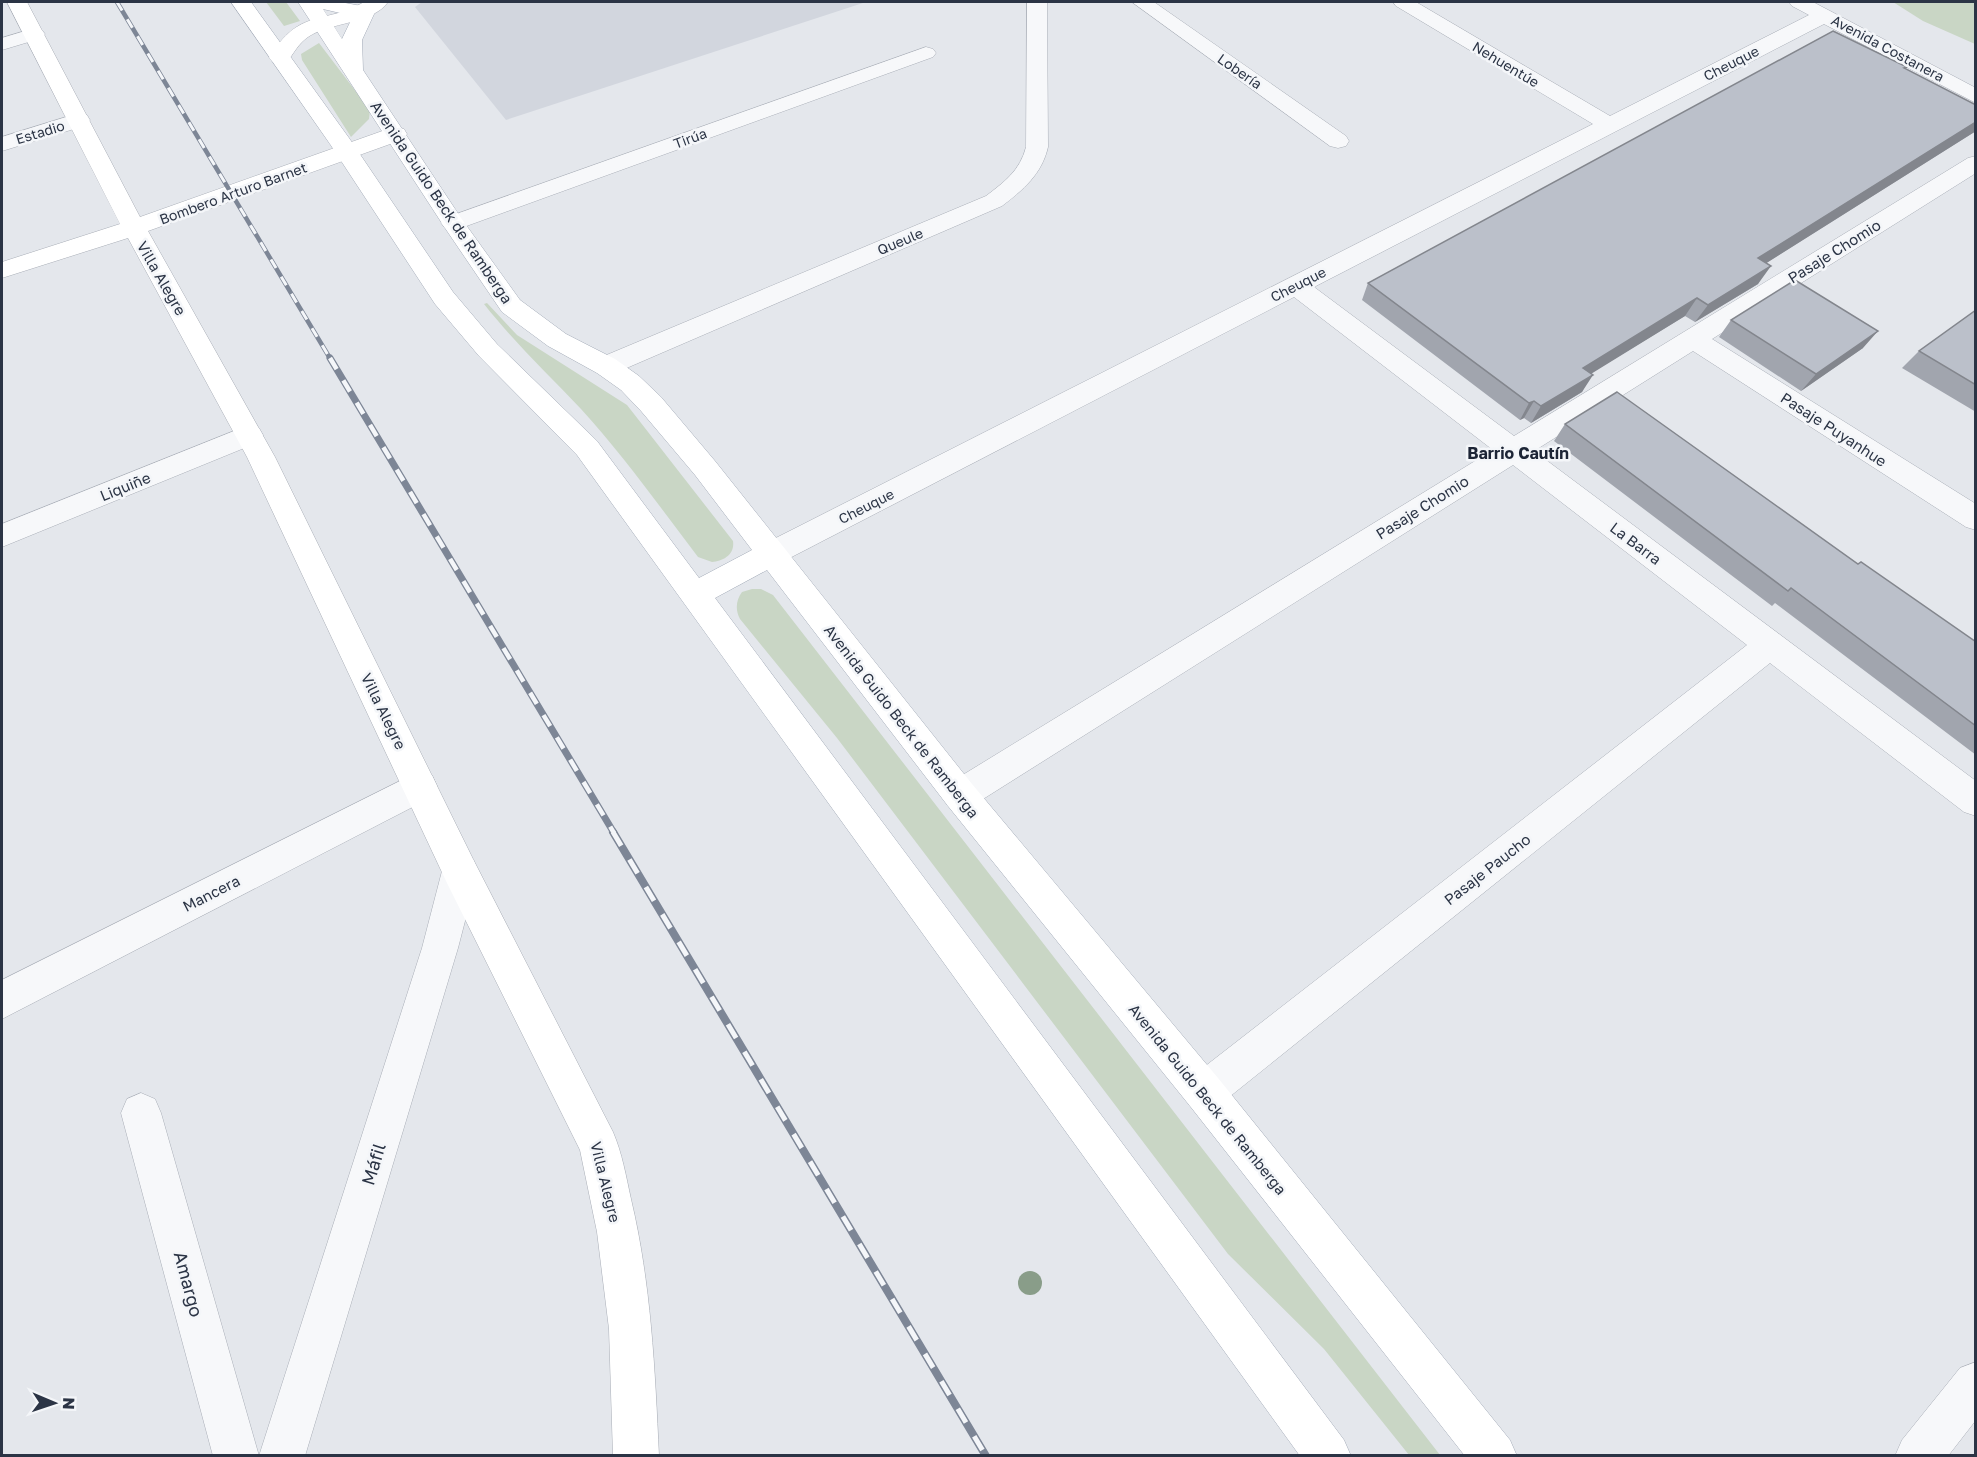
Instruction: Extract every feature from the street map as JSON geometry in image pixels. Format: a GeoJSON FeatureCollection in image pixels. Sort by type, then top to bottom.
{"type":"FeatureCollection","features":[{"type":"Feature","properties":{"kind":"main road","name":"Villa Alegre"},"geometry":{"type":"LineString","coordinates":[[17,2],[134,228],[249,435],[460,871],[599,1146],[618,1232],[631,1329],[636,1455]]}},
{"type":"Feature","properties":{"kind":"main road"},"geometry":{"type":"LineString","coordinates":[[241,2],[347,152],[444,298],[488,350],[587,448],[1328,1455]]}},
{"type":"Feature","properties":{"kind":"main road","name":"Avenida Guido Beck de Ramberga"},"geometry":{"type":"LineString","coordinates":[[308,2],[321,12],[353,70],[500,291],[522,315],[557,340],[606,366],[630,383],[651,404],[960,795],[1204,1092],[1494,1455]]}},
{"type":"Feature","properties":{"kind":"main road"},"geometry":{"type":"LineString","coordinates":[[280,58],[286,43],[321,12],[371,7]]}},
{"type":"Feature","properties":{"kind":"main road"},"geometry":{"type":"LineString","coordinates":[[353,70],[352,40],[371,7]]}},
{"type":"Feature","properties":{"kind":"main road","name":"Bombero Arturo Barnet"},"geometry":{"type":"LineString","coordinates":[[2,270],[134,228],[396,134]]}},
{"type":"Feature","properties":{"kind":"main road"},"geometry":{"type":"LineString","coordinates":[[696,594],[771,554]]}},
{"type":"Feature","properties":{"kind":"street","name":"Queule"},"geometry":{"type":"LineString","coordinates":[[606,366],[994,201],[1008,192],[1028,171],[1037,147],[1037,2]]}},
{"type":"Feature","properties":{"kind":"street","name":"Lobería"},"geometry":{"type":"LineString","coordinates":[[1142,2],[1338,141]]}},
{"type":"Feature","properties":{"kind":"street","name":"Nehuentúe"},"geometry":{"type":"LineString","coordinates":[[1402,2],[1610,125]]}},
{"type":"Feature","properties":{"kind":"street","name":"Avenida Costanera"},"geometry":{"type":"LineString","coordinates":[[1800,2],[1976,97]]}},
{"type":"Feature","properties":{"kind":"street","name":"Cheuque"},"geometry":{"type":"LineString","coordinates":[[771,554],[1825,15]]}},
{"type":"Feature","properties":{"kind":"street"},"geometry":{"type":"LineString","coordinates":[[2,44],[35,34]]}},
{"type":"Feature","properties":{"kind":"street","name":"Tirúa"},"geometry":{"type":"LineString","coordinates":[[453,223],[926,53]]}},
{"type":"Feature","properties":{"kind":"street","name":"Estadio"},"geometry":{"type":"LineString","coordinates":[[2,144],[79,120]]}},
{"type":"Feature","properties":{"kind":"street","name":"Pasaje Chomio"},"geometry":{"type":"LineString","coordinates":[[960,795],[1976,163]]}},
{"type":"Feature","properties":{"kind":"street","name":"La Barra"},"geometry":{"type":"LineString","coordinates":[[1296,286],[1976,801]]}},
{"type":"Feature","properties":{"kind":"street","name":"Pasaje Puyanhue"},"geometry":{"type":"LineString","coordinates":[[1693,339],[1976,519]]}},
{"type":"Feature","properties":{"kind":"street","name":"Liquiñe"},"geometry":{"type":"LineString","coordinates":[[2,536],[249,435]]}},
{"type":"Feature","properties":{"kind":"street","name":"Pasaje Paucho"},"geometry":{"type":"LineString","coordinates":[[1204,1092],[1770,645]]}},
{"type":"Feature","properties":{"kind":"street","name":"Mancera"},"geometry":{"type":"LineString","coordinates":[[2,1000],[420,786]]}},
{"type":"Feature","properties":{"kind":"street","name":"Máfil"},"geometry":{"type":"LineString","coordinates":[[282,1455],[440,948],[460,871]]}},
{"type":"Feature","properties":{"kind":"street","name":"Amargo"},"geometry":{"type":"LineString","coordinates":[[141,1113],[236,1455]]}},
{"type":"Feature","properties":{"kind":"street"},"geometry":{"type":"LineString","coordinates":[[1918,1455],[1976,1384]]}},
{"type":"Feature","properties":{"kind":"shaded area"},"geometry":{"type":"Polygon","coordinates":[[[422,2],[866,2],[506,120],[415,7],[422,2]]]}},
{"type":"Feature","properties":{"kind":"green space"},"geometry":{"type":"Polygon","coordinates":[[[266,2],[286,2],[300,21],[284,26],[266,2]]]}},
{"type":"Feature","properties":{"kind":"green space"},"geometry":{"type":"Polygon","coordinates":[[[1893,2],[1975,2],[1975,44],[1923,21],[1893,2]]]}},
{"type":"Feature","properties":{"kind":"green space"},"geometry":{"type":"Polygon","coordinates":[[[319,43],[370,110],[369,119],[351,137],[302,60],[301,54],[319,43]]]}},
{"type":"Feature","properties":{"kind":"green space"},"geometry":{"type":"Polygon","coordinates":[[[487,303],[517,335],[627,405],[733,541],[730,554],[712,562],[698,557],[612,444],[507,332],[484,304],[487,303]]]}},
{"type":"Feature","properties":{"kind":"green space"},"geometry":{"type":"Polygon","coordinates":[[[761,589],[773,595],[1440,1455],[1409,1455],[1324,1349],[1228,1254],[837,738],[740,619],[737,609],[738,598],[742,592],[761,589]]]}},
{"type":"Feature","properties":{"kind":"building"},"geometry":{"type":"Polygon","coordinates":[[[1833,31],[1907,67],[1904,68],[1976,105],[1976,122],[1758,258],[1771,266],[1708,305],[1697,298],[1583,368],[1593,375],[1541,406],[1534,401],[1529,403],[1368,283],[1833,31]]]}},
{"type":"Feature","properties":{"kind":"building"},"geometry":{"type":"Polygon","coordinates":[[[1795,280],[1878,331],[1816,374],[1731,320],[1795,280]]]}},
{"type":"Feature","properties":{"kind":"building"},"geometry":{"type":"Polygon","coordinates":[[[1976,310],[1976,385],[1919,351],[1976,310]]]}},
{"type":"Feature","properties":{"kind":"building"},"geometry":{"type":"Polygon","coordinates":[[[1617,392],[1858,564],[1861,562],[1976,642],[1976,726],[1791,588],[1788,591],[1565,424],[1617,392]]]}},
{"type":"Feature","properties":{"kind":"railway"},"geometry":{"type":"LineString","coordinates":[[117,2],[331,360]]}},
{"type":"Feature","properties":{"kind":"railway"},"geometry":{"type":"LineString","coordinates":[[330,358],[614,833]]}},
{"type":"Feature","properties":{"kind":"railway"},"geometry":{"type":"LineString","coordinates":[[613,832],[986,1456]]}},
{"type":"Feature","properties":{"kind":"district","name":"Barrio Cautín"},"geometry":{"type":"Point","coordinates":[1518,453]}}]}
